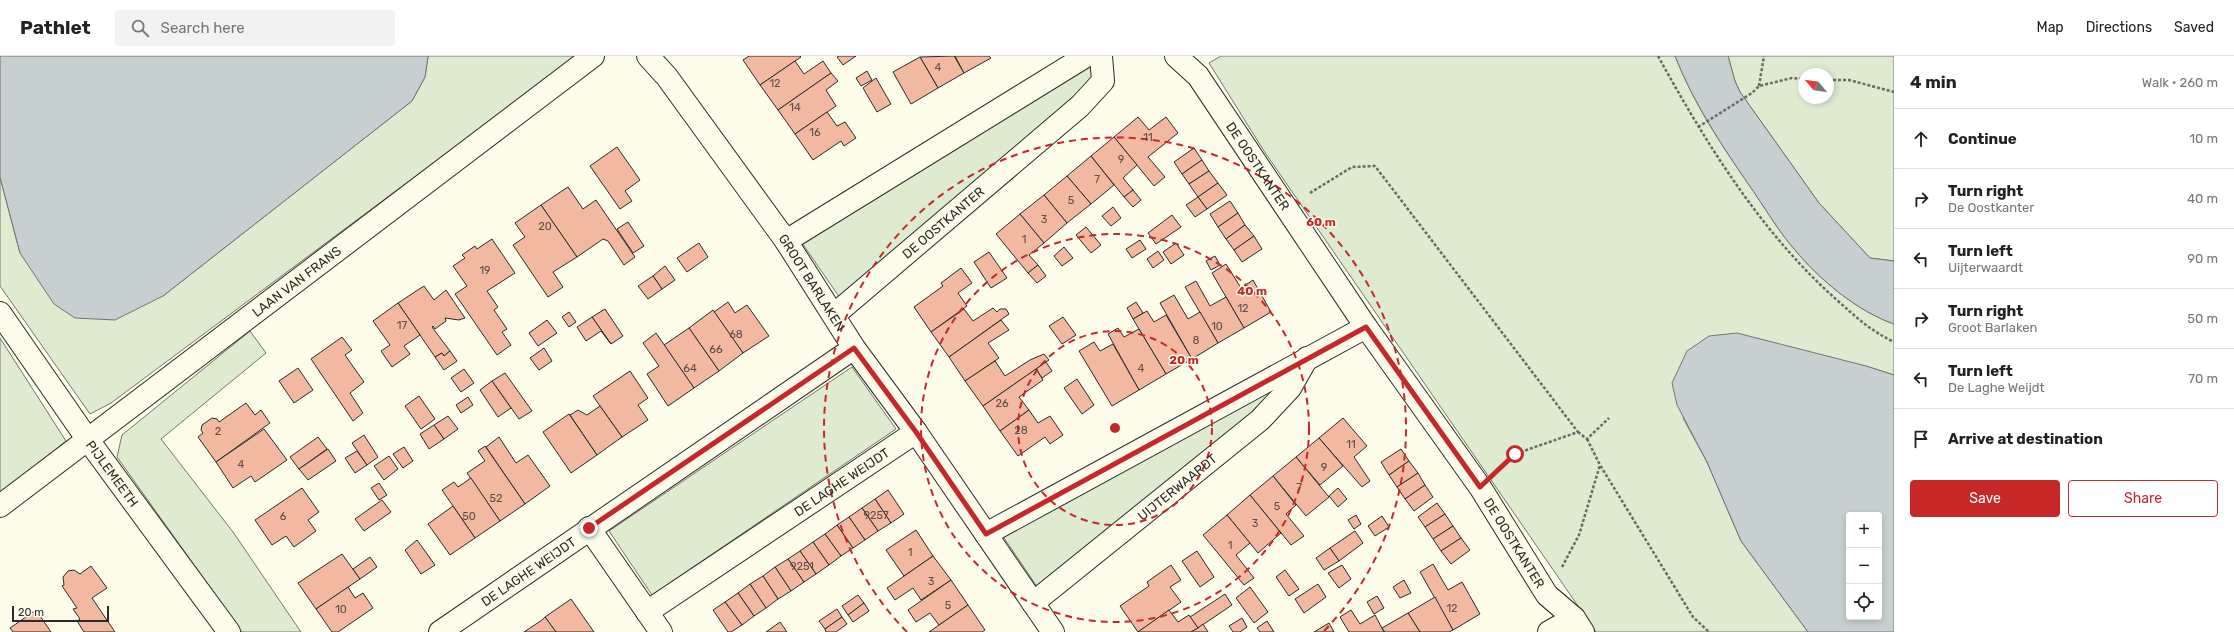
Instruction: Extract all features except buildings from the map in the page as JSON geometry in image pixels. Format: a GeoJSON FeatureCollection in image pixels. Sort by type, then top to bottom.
{"type":"FeatureCollection","features":[{"type":"Feature","properties":{"kind":"street","name":"LAAN VAN FRANS"},"geometry":{"type":"LineString","coordinates":[[0,506],[593,56]]}},
{"type":"Feature","properties":{"kind":"street","name":"GROOT BARLAKEN"},"geometry":{"type":"LineString","coordinates":[[648,56],[667,77],[786,241],[854,348],[916,432],[1053,632]]}},
{"type":"Feature","properties":{"kind":"street"},"geometry":{"type":"LineString","coordinates":[[786,241],[1086,56]]}},
{"type":"Feature","properties":{"kind":"street","name":"DE OOSTKANTER"},"geometry":{"type":"LineString","coordinates":[[834,315],[1080,106],[1103,80],[1101,56]]}},
{"type":"Feature","properties":{"kind":"street","name":"DE OOSTKANTER"},"geometry":{"type":"LineString","coordinates":[[1176,56],[1198,76],[1366,327],[1480,487],[1547,595],[1579,625]]}},
{"type":"Feature","properties":{"kind":"street","name":"PIJLEMEETH"},"geometry":{"type":"LineString","coordinates":[[0,313],[88,440],[229,632]]}},
{"type":"Feature","properties":{"kind":"street"},"geometry":{"type":"LineString","coordinates":[[986,534],[1366,327]]}},
{"type":"Feature","properties":{"kind":"street","name":"DE LAGHE WEIJDT"},"geometry":{"type":"LineString","coordinates":[[440,632],[589,528],[854,348]]}},
{"type":"Feature","properties":{"kind":"street","name":"UIJTERWAARDT"},"geometry":{"type":"LineString","coordinates":[[1033,603],[1260,420],[1290,388],[1307,358]]}},
{"type":"Feature","properties":{"kind":"street","name":"DE LAGHE WEIJDT"},"geometry":{"type":"LineString","coordinates":[[647,612],[916,432]]}},
{"type":"Feature","properties":{"kind":"street"},"geometry":{"type":"LineString","coordinates":[[589,528],[661,632]]}},
{"type":"Feature","properties":{"kind":"street"},"geometry":{"type":"LineString","coordinates":[[1549,632],[1579,625]]}},
{"type":"Feature","properties":{"kind":"path"},"geometry":{"type":"LineString","coordinates":[[1658,56],[1698,127],[1740,190],[1811,277],[1874,332],[1894,342]]}},
{"type":"Feature","properties":{"kind":"path"},"geometry":{"type":"LineString","coordinates":[[1698,127],[1752,93],[1758,86],[1764,56]]}},
{"type":"Feature","properties":{"kind":"path"},"geometry":{"type":"LineString","coordinates":[[1758,86],[1798,78]]}},
{"type":"Feature","properties":{"kind":"path"},"geometry":{"type":"LineString","coordinates":[[1834,80],[1849,80],[1894,92]]}},
{"type":"Feature","properties":{"kind":"path"},"geometry":{"type":"LineString","coordinates":[[1286,207],[1352,167],[1375,166],[1578,432],[1587,439],[1600,464],[1693,617],[1709,632]]}},
{"type":"Feature","properties":{"kind":"path"},"geometry":{"type":"LineString","coordinates":[[1587,439],[1609,418]]}},
{"type":"Feature","properties":{"kind":"path"},"geometry":{"type":"LineString","coordinates":[[1480,487],[1515,454],[1578,432]]}},
{"type":"Feature","properties":{"kind":"path"},"geometry":{"type":"LineString","coordinates":[[1547,595],[1579,535],[1600,464]]}},
{"type":"Feature","properties":{"kind":"green space"},"geometry":{"type":"Polygon","coordinates":[[[428,56],[577,56],[111,403],[90,414],[0,286],[0,177],[20,253],[163,296],[412,101],[425,77],[428,56]]]}},
{"type":"Feature","properties":{"kind":"green space"},"geometry":{"type":"Polygon","coordinates":[[[1221,56],[1675,56],[1682,74],[1708,123],[1789,243],[1816,272],[1840,293],[1866,311],[1894,324],[1894,375],[1866,366],[1683,418],[1707,462],[1741,541],[1808,632],[1596,632],[1264,151],[1209,63],[1221,56]]]}},
{"type":"Feature","properties":{"kind":"green space"},"geometry":{"type":"Polygon","coordinates":[[[1728,56],[1894,56],[1894,261],[1870,258],[1819,203],[1740,92],[1735,81],[1728,56]]]}},
{"type":"Feature","properties":{"kind":"green space"},"geometry":{"type":"Polygon","coordinates":[[[1090,63],[1095,77],[1075,101],[840,298],[802,243],[1090,63]]]}},
{"type":"Feature","properties":{"kind":"green space"},"geometry":{"type":"Polygon","coordinates":[[[250,331],[266,353],[161,439],[233,532],[301,632],[242,632],[117,457],[122,435],[250,331]]]}},
{"type":"Feature","properties":{"kind":"green space"},"geometry":{"type":"Polygon","coordinates":[[[0,338],[66,441],[0,494],[0,338]]]}},
{"type":"Feature","properties":{"kind":"green space"},"geometry":{"type":"Polygon","coordinates":[[[852,367],[896,429],[652,595],[609,531],[852,367]]]}},
{"type":"Feature","properties":{"kind":"green space"},"geometry":{"type":"Polygon","coordinates":[[[1283,379],[1284,392],[1046,600],[1000,532],[1283,379]]]}},
{"type":"Feature","properties":{"kind":"shaded area"},"geometry":{"type":"Polygon","coordinates":[[[0,56],[428,57],[425,77],[412,101],[163,296],[115,320],[75,318],[54,304],[20,253],[0,177],[0,56]]]}},
{"type":"Feature","properties":{"kind":"shaded area"},"geometry":{"type":"Polygon","coordinates":[[[1675,56],[1728,56],[1735,81],[1740,92],[1819,203],[1870,258],[1894,261],[1894,324],[1866,311],[1840,293],[1816,272],[1789,243],[1718,139],[1699,107],[1682,74],[1675,56]]]}},
{"type":"Feature","properties":{"kind":"shaded area"},"geometry":{"type":"Polygon","coordinates":[[[1737,333],[1866,366],[1894,375],[1894,632],[1808,632],[1741,541],[1707,462],[1677,405],[1672,383],[1687,351],[1709,336],[1737,333]]]}},
{"type":"Feature","properties":{"kind":"route"},"geometry":{"type":"LineString","coordinates":[[589,528],[854,348],[916,432],[986,534],[1366,327],[1480,487],[1515,454]]}}]}
